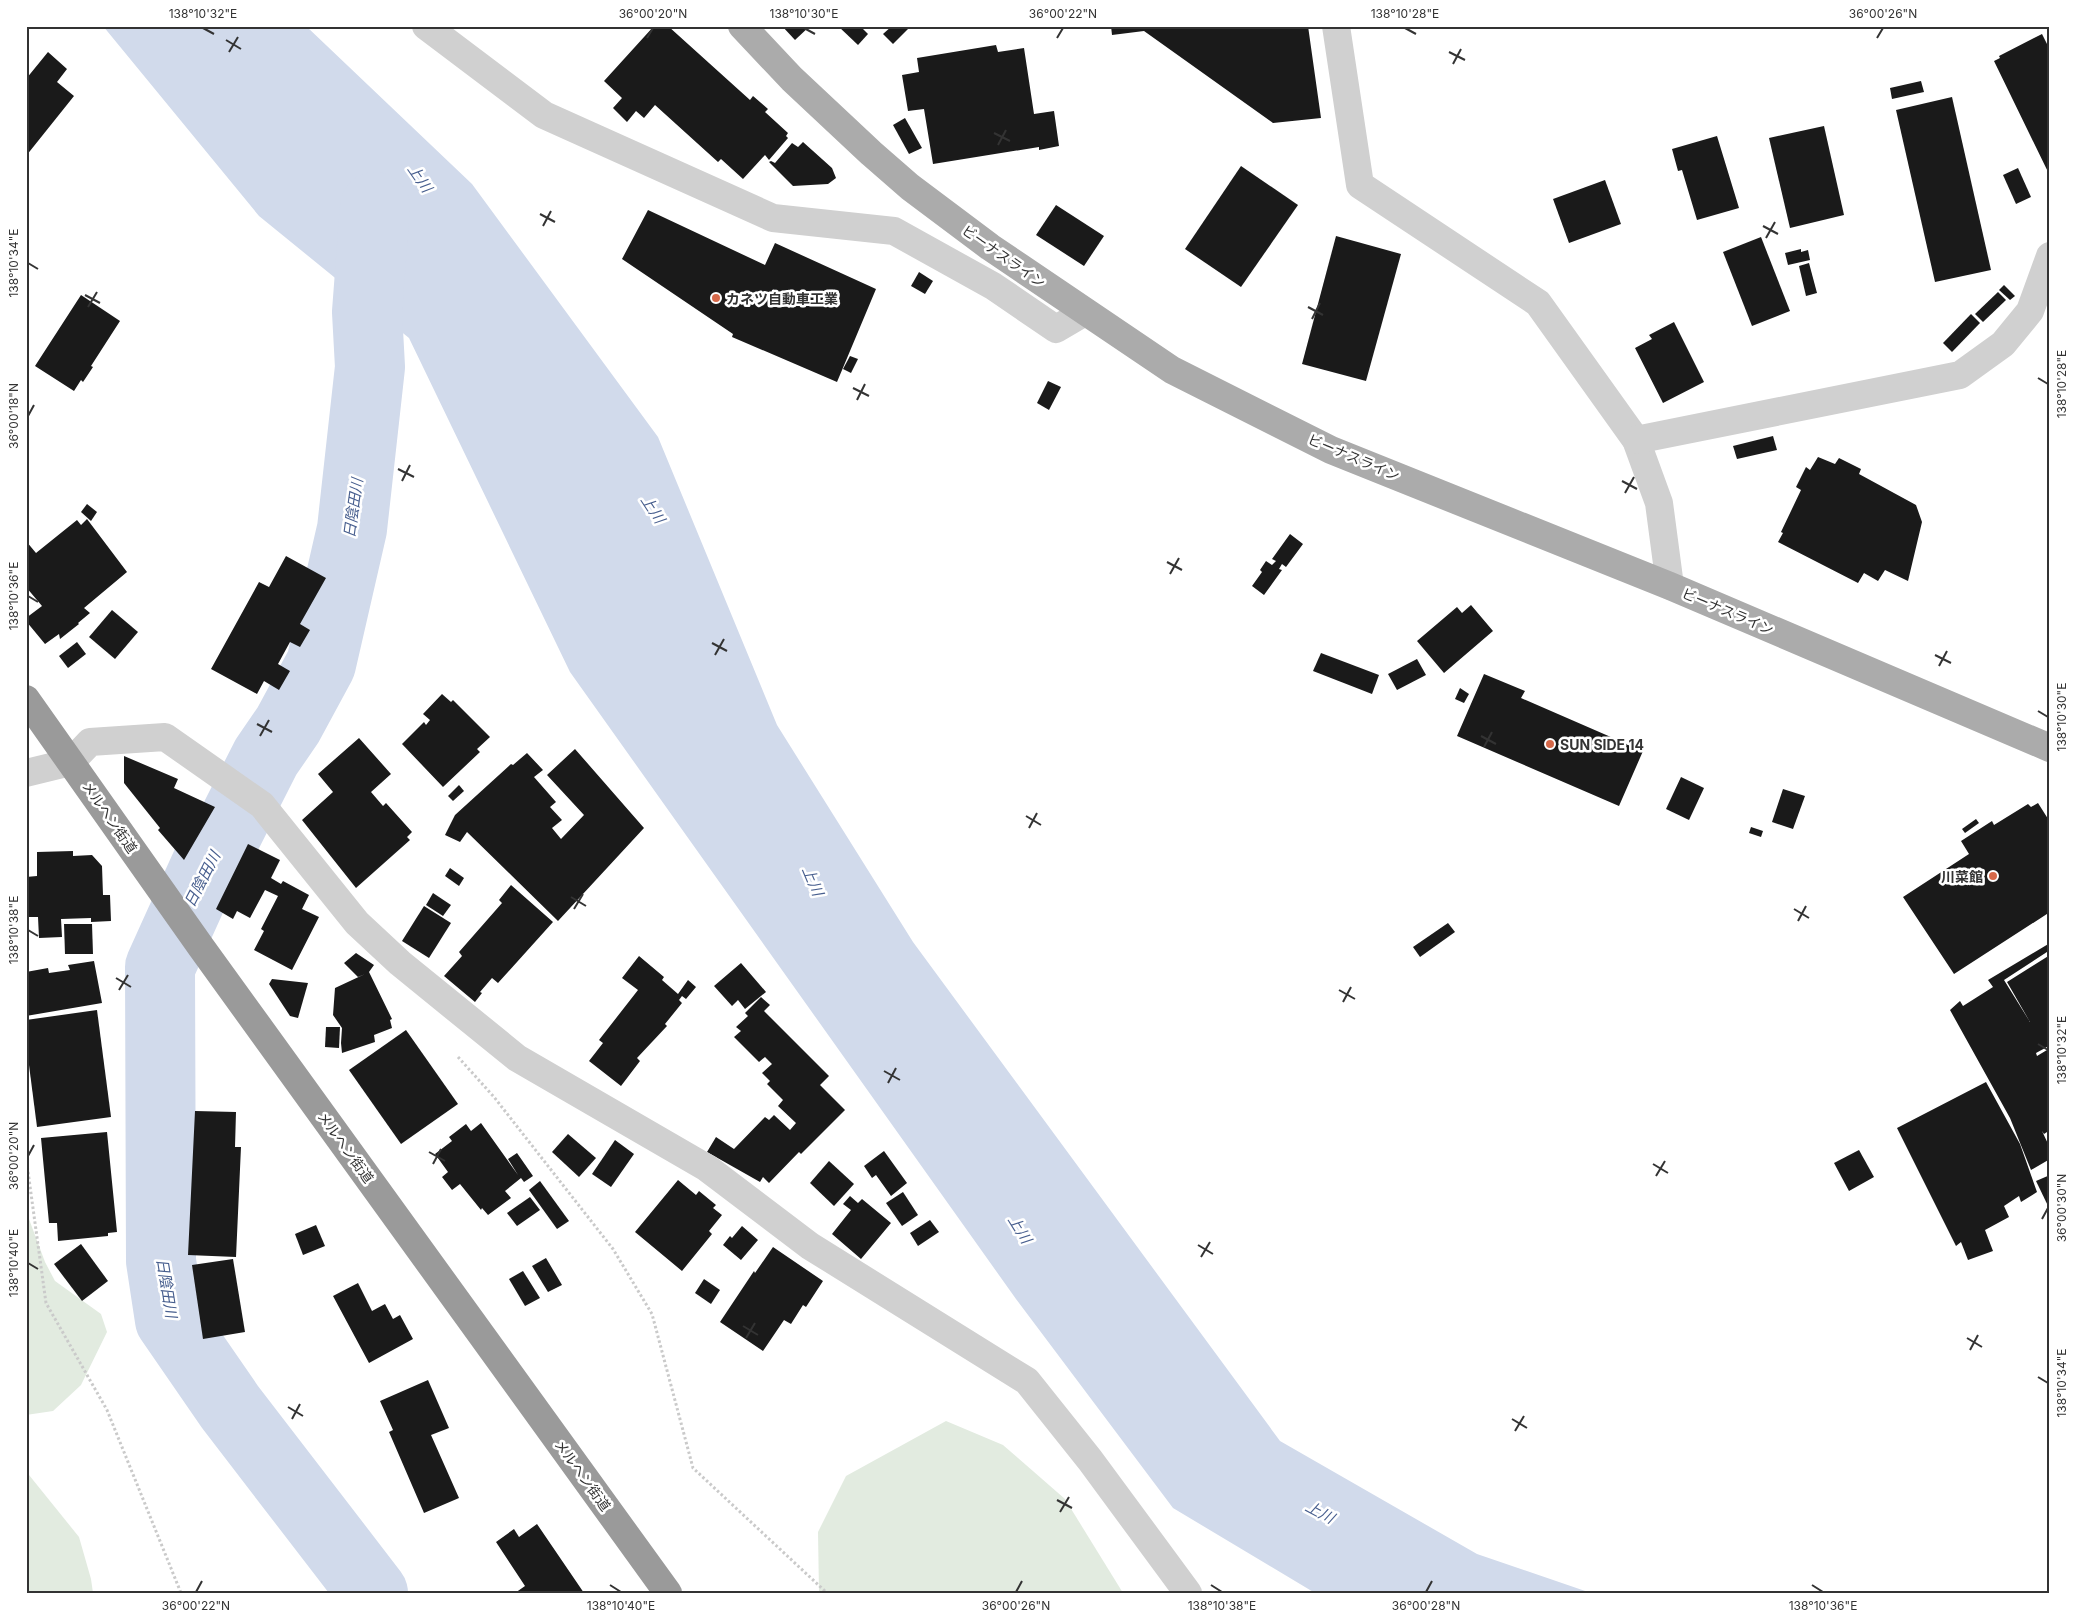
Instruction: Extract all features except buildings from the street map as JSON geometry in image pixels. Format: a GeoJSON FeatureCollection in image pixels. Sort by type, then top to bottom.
{"type":"FeatureCollection","features":[{"type":"Feature","properties":{"kind":"highway","name":"メルヘン街道"},"geometry":{"type":"LineString","coordinates":[[26,699],[201,947],[668,1593]]}},
{"type":"Feature","properties":{"kind":"main road","name":"ビーナスライン"},"geometry":{"type":"LineString","coordinates":[[742,26],[792,79],[910,187],[990,247],[1172,370],[1331,450],[1670,586],[2050,748]]}},
{"type":"Feature","properties":{"kind":"street"},"geometry":{"type":"LineString","coordinates":[[426,26],[544,115],[773,218],[894,231],[993,286],[1056,329],[1085,312]]}},
{"type":"Feature","properties":{"kind":"street"},"geometry":{"type":"LineString","coordinates":[[1336,26],[1360,185],[1538,304],[1636,440],[1659,503],[1670,586]]}},
{"type":"Feature","properties":{"kind":"street"},"geometry":{"type":"LineString","coordinates":[[1636,440],[1960,375],[2003,344],[2030,311],[2050,256]]}},
{"type":"Feature","properties":{"kind":"street"},"geometry":{"type":"LineString","coordinates":[[26,773],[71,762],[90,742],[165,737],[262,805],[357,923],[400,962],[517,1058],[707,1168],[810,1246],[1027,1381],[1090,1460],[1188,1593]]}},
{"type":"Feature","properties":{"kind":"path"},"geometry":{"type":"LineString","coordinates":[[454,1053],[494,1097],[613,1249],[652,1314],[693,1468],[827,1593]]}},
{"type":"Feature","properties":{"kind":"path"},"geometry":{"type":"LineString","coordinates":[[26,1157],[46,1303],[107,1410],[181,1593]]}},
{"type":"Feature","properties":{"kind":"shaded area"},"geometry":{"type":"Polygon","coordinates":[[[26,1211],[45,1262],[55,1281],[101,1314],[107,1332],[81,1385],[53,1411],[26,1415],[26,1211]]]}},
{"type":"Feature","properties":{"kind":"shaded area"},"geometry":{"type":"Polygon","coordinates":[[[946,1421],[1003,1445],[1065,1499],[1123,1593],[819,1593],[818,1532],[846,1476],[946,1421]]]}},
{"type":"Feature","properties":{"kind":"shaded area"},"geometry":{"type":"Polygon","coordinates":[[[26,1469],[79,1537],[93,1593],[26,1593],[26,1469]]]}},
{"type":"Feature","properties":{"kind":"water","name":"上川"},"geometry":{"type":"Polygon","coordinates":[[[103,26],[306,26],[472,184],[658,437],[777,725],[913,942],[1280,1441],[1477,1554],[1591,1593],[1315,1593],[1173,1508],[1016,1299],[570,672],[409,338],[259,216],[103,26]]]}},
{"type":"Feature","properties":{"kind":"waterway","name":"日陰田川"},"geometry":{"type":"LineString","coordinates":[[373,1593],[230,1407],[170,1320],[161,1261],[160,967],[207,863],[227,834],[266,757],[288,725],[321,664],[352,529],[370,367],[367,312],[375,207]]}},
{"type":"Feature","properties":{"kind":"place","name":"カネツ自動車工業"},"geometry":{"type":"Point","coordinates":[716,298]}},
{"type":"Feature","properties":{"kind":"place","name":"SUN SIDE 14"},"geometry":{"type":"Point","coordinates":[1550,744]}},
{"type":"Feature","properties":{"kind":"place","name":"川菜館"},"geometry":{"type":"Point","coordinates":[1993,876]}}]}
